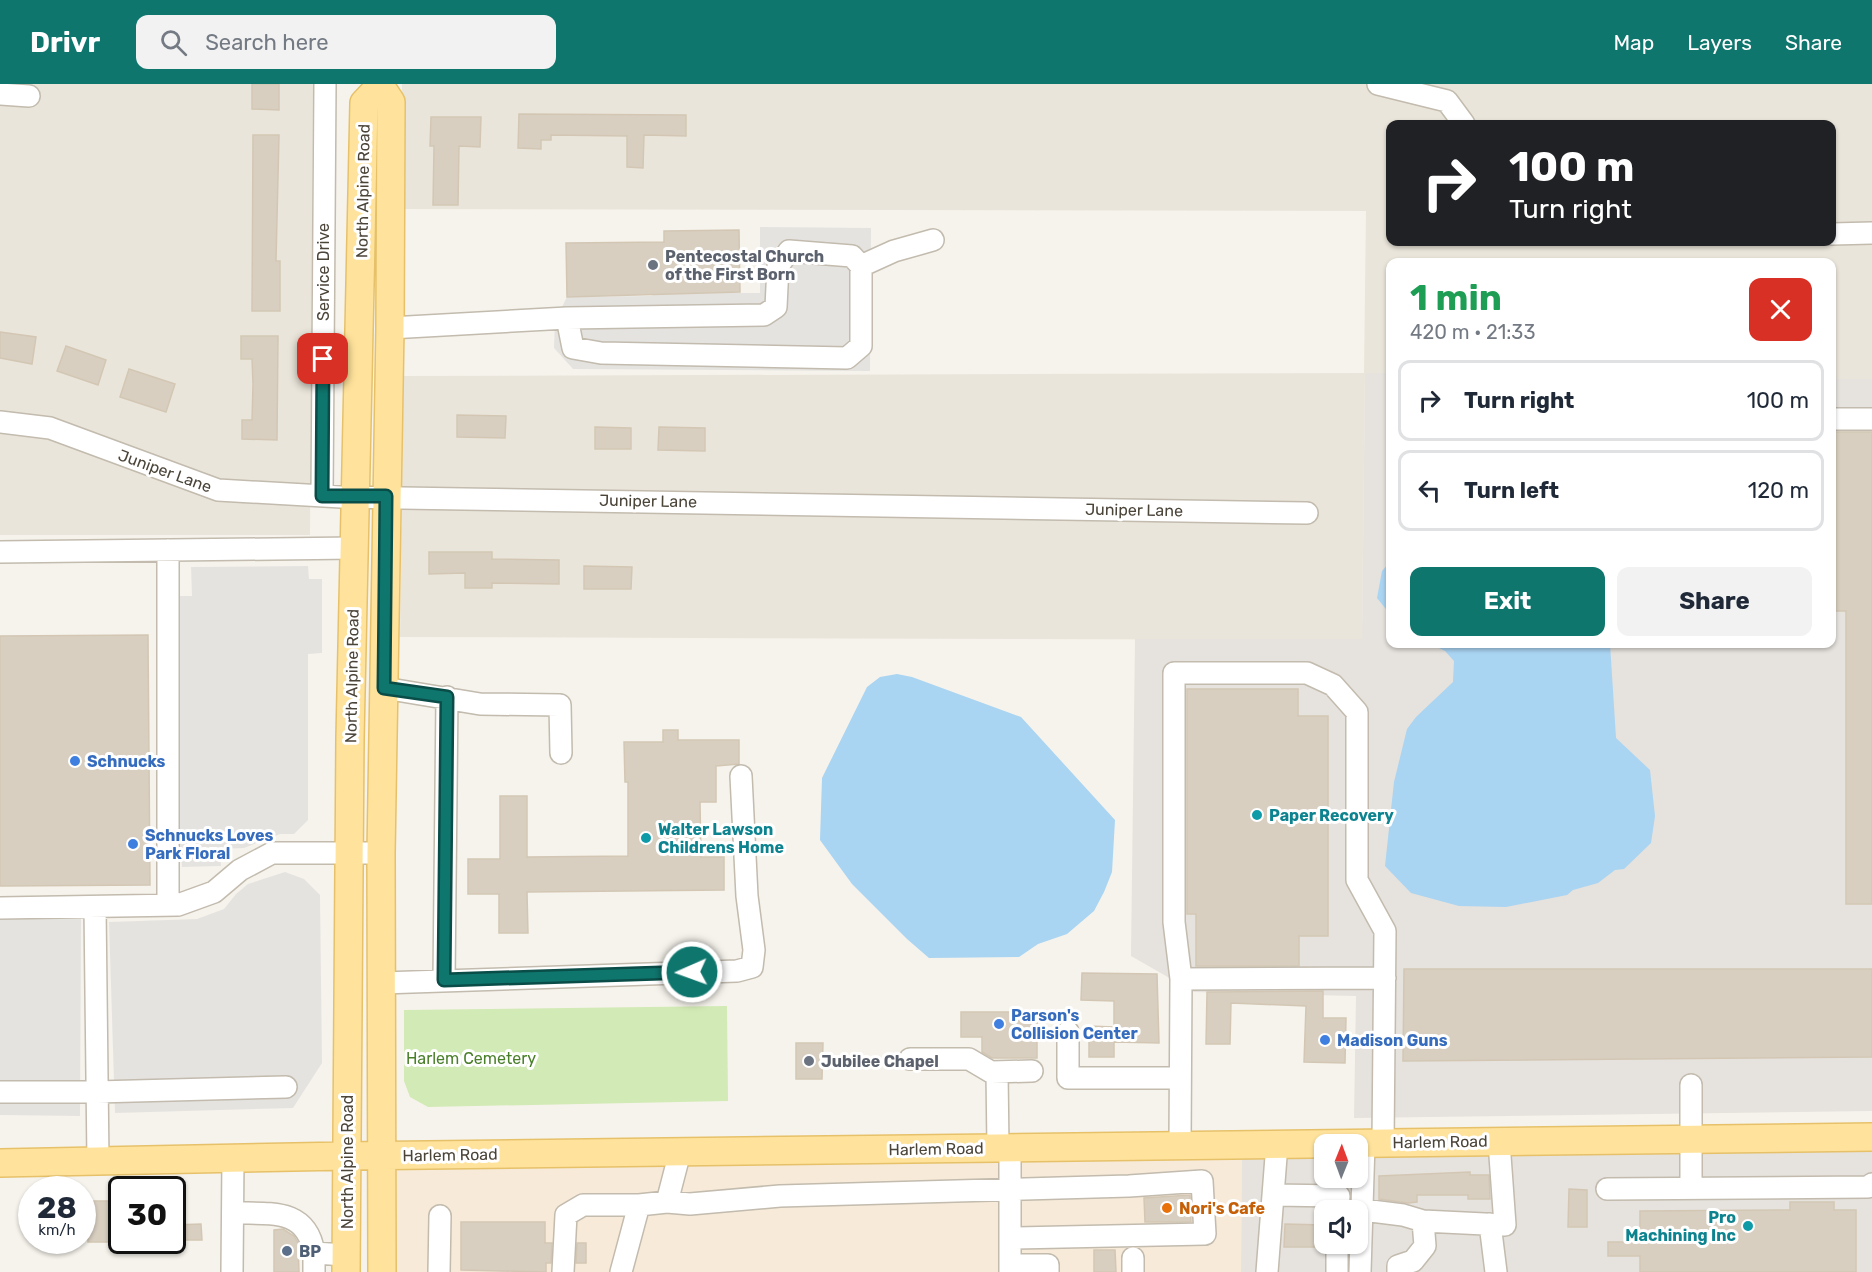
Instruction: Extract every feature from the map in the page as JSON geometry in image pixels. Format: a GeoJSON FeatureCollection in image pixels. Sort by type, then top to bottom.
{"type":"FeatureCollection","features":[{"type":"Feature","properties":{"kind":"main road","name":"North Alpine Road"},"geometry":{"type":"LineString","coordinates":[[346,1263],[349,853],[364,103],[379,86],[391,102],[390,327],[381,853],[382,1272]]}},
{"type":"Feature","properties":{"kind":"main road","name":"Harlem Road"},"geometry":{"type":"LineString","coordinates":[[0,1163],[346,1156],[1872,1137]]}},
{"type":"Feature","properties":{"kind":"street","name":"Service Drive"},"geometry":{"type":"LineString","coordinates":[[322,496],[325,84]]}},
{"type":"Feature","properties":{"kind":"street"},"geometry":{"type":"LineString","coordinates":[[1378,84],[1452,93],[1462,120]]}},
{"type":"Feature","properties":{"kind":"street"},"geometry":{"type":"LineString","coordinates":[[0,94],[29,96]]}},
{"type":"Feature","properties":{"kind":"street"},"geometry":{"type":"LineString","coordinates":[[1836,234],[1872,233]]}},
{"type":"Feature","properties":{"kind":"street"},"geometry":{"type":"LineString","coordinates":[[861,266],[894,251],[933,240]]}},
{"type":"Feature","properties":{"kind":"street"},"geometry":{"type":"LineString","coordinates":[[390,327],[567,318],[764,315],[776,307],[778,266],[789,251],[852,256],[861,266],[861,346],[847,358],[601,353],[573,348],[567,318]]}},
{"type":"Feature","properties":{"kind":"street"},"geometry":{"type":"LineString","coordinates":[[1836,419],[1872,419]]}},
{"type":"Feature","properties":{"kind":"street","name":"Juniper Lane"},"geometry":{"type":"LineString","coordinates":[[0,422],[50,428],[218,490],[357,497],[1307,513]]}},
{"type":"Feature","properties":{"kind":"street"},"geometry":{"type":"LineString","coordinates":[[0,552],[355,548]]}},
{"type":"Feature","properties":{"kind":"street"},"geometry":{"type":"LineString","coordinates":[[168,550],[168,905]]}},
{"type":"Feature","properties":{"kind":"street"},"geometry":{"type":"LineString","coordinates":[[1180,1146],[1181,978],[1174,922],[1174,673],[1307,673],[1334,686],[1357,712],[1357,880],[1385,931],[1385,978],[1373,1143],[1364,1200]]}},
{"type":"Feature","properties":{"kind":"street"},"geometry":{"type":"LineString","coordinates":[[384,688],[480,704],[560,705],[561,753]]}},
{"type":"Feature","properties":{"kind":"street"},"geometry":{"type":"LineString","coordinates":[[444,980],[447,697]]}},
{"type":"Feature","properties":{"kind":"street"},"geometry":{"type":"LineString","coordinates":[[382,982],[737,971],[752,967],[754,950],[747,896],[741,776]]}},
{"type":"Feature","properties":{"kind":"street"},"geometry":{"type":"LineString","coordinates":[[0,908],[178,904],[214,892],[240,870],[272,853],[381,853]]}},
{"type":"Feature","properties":{"kind":"street"},"geometry":{"type":"LineString","coordinates":[[95,907],[98,1161]]}},
{"type":"Feature","properties":{"kind":"street"},"geometry":{"type":"LineString","coordinates":[[1181,978],[1385,978]]}},
{"type":"Feature","properties":{"kind":"street"},"geometry":{"type":"LineString","coordinates":[[1068,1032],[1068,1078],[1180,1078]]}},
{"type":"Feature","properties":{"kind":"street"},"geometry":{"type":"LineString","coordinates":[[910,1059],[969,1059],[991,1072],[1032,1071]]}},
{"type":"Feature","properties":{"kind":"street"},"geometry":{"type":"LineString","coordinates":[[997,1072],[1010,1190],[1010,1269],[1048,1266],[1048,1272]]}},
{"type":"Feature","properties":{"kind":"street"},"geometry":{"type":"LineString","coordinates":[[1691,1084],[1691,1188]]}},
{"type":"Feature","properties":{"kind":"street"},"geometry":{"type":"LineString","coordinates":[[0,1092],[286,1087]]}},
{"type":"Feature","properties":{"kind":"street"},"geometry":{"type":"LineString","coordinates":[[1368,1211],[1403,1215],[1423,1221],[1504,1225],[1499,1142]]}},
{"type":"Feature","properties":{"kind":"street"},"geometry":{"type":"LineString","coordinates":[[1267,1272],[1268,1236],[1274,1195],[1277,1144]]}},
{"type":"Feature","properties":{"kind":"street"},"geometry":{"type":"LineString","coordinates":[[667,1202],[680,1152]]}},
{"type":"Feature","properties":{"kind":"street"},"geometry":{"type":"LineString","coordinates":[[232,1272],[233,1158]]}},
{"type":"Feature","properties":{"kind":"street"},"geometry":{"type":"LineString","coordinates":[[563,1272],[566,1215],[583,1205],[639,1205],[667,1202],[690,1204],[780,1196],[1010,1190],[1202,1181],[1205,1234],[1011,1238]]}},
{"type":"Feature","properties":{"kind":"street"},"geometry":{"type":"LineString","coordinates":[[1607,1189],[1869,1187],[1872,1184]]}},
{"type":"Feature","properties":{"kind":"street"},"geometry":{"type":"LineString","coordinates":[[1274,1195],[1339,1196],[1339,1200]]}},
{"type":"Feature","properties":{"kind":"street"},"geometry":{"type":"LineString","coordinates":[[621,1272],[639,1205]]}},
{"type":"Feature","properties":{"kind":"street"},"geometry":{"type":"LineString","coordinates":[[233,1213],[283,1214],[298,1222],[312,1239],[314,1263],[346,1263]]}},
{"type":"Feature","properties":{"kind":"street"},"geometry":{"type":"LineString","coordinates":[[439,1272],[440,1216]]}},
{"type":"Feature","properties":{"kind":"street"},"geometry":{"type":"LineString","coordinates":[[1398,1272],[1398,1266],[1413,1261],[1425,1246],[1423,1221]]}},
{"type":"Feature","properties":{"kind":"street"},"geometry":{"type":"LineString","coordinates":[[1490,1224],[1496,1272]]}},
{"type":"Feature","properties":{"kind":"street"},"geometry":{"type":"LineString","coordinates":[[1337,1254],[1337,1272]]}},
{"type":"Feature","properties":{"kind":"street"},"geometry":{"type":"LineString","coordinates":[[1360,1272],[1361,1254]]}},
{"type":"Feature","properties":{"kind":"shaded area"},"geometry":{"type":"Polygon","coordinates":[[[0,84],[313,84],[310,535],[0,535],[0,84]]]}},
{"type":"Feature","properties":{"kind":"shaded area"},"geometry":{"type":"Polygon","coordinates":[[[402,84],[1872,84],[1872,379],[1836,379],[1836,258],[1386,258],[1386,373],[1365,374],[1362,640],[400,637],[403,376],[1364,373],[1366,211],[403,209],[402,84]]]}},
{"type":"Feature","properties":{"kind":"shaded area"},"geometry":{"type":"Polygon","coordinates":[[[760,227],[871,228],[870,371],[573,369],[554,348],[555,321],[567,297],[650,296],[662,293],[760,293],[760,227]]]}},
{"type":"Feature","properties":{"kind":"shaded area"},"geometry":{"type":"Polygon","coordinates":[[[1365,373],[1386,373],[1386,648],[1836,648],[1836,379],[1872,379],[1872,1111],[1354,1118],[1356,996],[1194,992],[1131,956],[1135,639],[1362,639],[1365,373]]]}},
{"type":"Feature","properties":{"kind":"shaded area"},"geometry":{"type":"Polygon","coordinates":[[[308,566],[309,579],[322,579],[322,653],[308,654],[308,820],[294,834],[280,834],[244,848],[220,849],[221,866],[182,867],[181,854],[176,854],[175,596],[192,596],[191,567],[308,566]]]}},
{"type":"Feature","properties":{"kind":"shaded area"},"geometry":{"type":"Polygon","coordinates":[[[285,872],[304,879],[320,895],[322,1063],[293,1108],[115,1113],[109,922],[197,919],[224,909],[248,884],[285,872]]]}},
{"type":"Feature","properties":{"kind":"shaded area"},"geometry":{"type":"Polygon","coordinates":[[[0,919],[81,919],[80,1116],[0,1115],[0,919]]]}},
{"type":"Feature","properties":{"kind":"shaded area"},"geometry":{"type":"Polygon","coordinates":[[[1872,1151],[1872,1272],[1241,1272],[1242,1158],[1314,1157],[1314,1188],[1368,1188],[1368,1157],[1872,1151]]]}},
{"type":"Feature","properties":{"kind":"shaded area"},"geometry":{"type":"Polygon","coordinates":[[[1242,1158],[1241,1272],[392,1272],[395,1164],[1242,1158]]]}},
{"type":"Feature","properties":{"kind":"green space","name":"Harlem Cemetery"},"geometry":{"type":"Polygon","coordinates":[[[727,1006],[728,1101],[428,1107],[410,1097],[404,1081],[404,1010],[727,1006]]]}},
{"type":"Feature","properties":{"kind":"water"},"geometry":{"type":"Polygon","coordinates":[[[1386,566],[1386,609],[1377,598],[1382,571],[1386,566]]]}},
{"type":"Feature","properties":{"kind":"water"},"geometry":{"type":"Polygon","coordinates":[[[1439,648],[1610,648],[1616,738],[1650,770],[1655,816],[1651,843],[1624,869],[1615,870],[1598,883],[1573,890],[1567,895],[1506,907],[1459,906],[1411,893],[1385,866],[1394,782],[1407,729],[1416,717],[1453,682],[1454,661],[1439,648]]]}},
{"type":"Feature","properties":{"kind":"water"},"geometry":{"type":"Polygon","coordinates":[[[897,674],[912,677],[1021,717],[1115,820],[1112,872],[1104,892],[1094,911],[1067,934],[1038,944],[1019,957],[929,958],[852,884],[820,840],[822,778],[867,687],[880,677],[897,674]]]}},
{"type":"Feature","properties":{"kind":"building"},"geometry":{"type":"Polygon","coordinates":[[[252,84],[279,84],[279,110],[252,109],[252,84]]]}},
{"type":"Feature","properties":{"kind":"building"},"geometry":{"type":"Polygon","coordinates":[[[519,114],[686,115],[686,136],[644,135],[643,168],[627,167],[627,136],[551,135],[551,140],[541,140],[541,149],[518,148],[519,114]]]}},
{"type":"Feature","properties":{"kind":"building"},"geometry":{"type":"Polygon","coordinates":[[[431,117],[481,117],[480,147],[459,146],[458,205],[433,205],[434,146],[430,146],[431,117]]]}},
{"type":"Feature","properties":{"kind":"building"},"geometry":{"type":"Polygon","coordinates":[[[253,135],[279,135],[276,261],[280,261],[280,311],[252,311],[253,135]]]}},
{"type":"Feature","properties":{"kind":"building","name":"Pentecostal Church of the First Born"},"geometry":{"type":"Polygon","coordinates":[[[739,230],[740,292],[567,297],[566,243],[664,242],[664,231],[739,230]]]}},
{"type":"Feature","properties":{"kind":"building"},"geometry":{"type":"Polygon","coordinates":[[[0,332],[36,337],[32,364],[0,358],[0,332]]]}},
{"type":"Feature","properties":{"kind":"building"},"geometry":{"type":"Polygon","coordinates":[[[241,336],[278,336],[277,440],[242,439],[242,420],[252,420],[253,384],[252,359],[241,359],[241,336]]]}},
{"type":"Feature","properties":{"kind":"building"},"geometry":{"type":"Polygon","coordinates":[[[66,346],[106,360],[98,385],[57,371],[66,346]]]}},
{"type":"Feature","properties":{"kind":"building"},"geometry":{"type":"Polygon","coordinates":[[[129,369],[175,384],[166,412],[120,397],[129,369]]]}},
{"type":"Feature","properties":{"kind":"building"},"geometry":{"type":"Polygon","coordinates":[[[457,415],[506,416],[505,438],[457,437],[457,415]]]}},
{"type":"Feature","properties":{"kind":"building"},"geometry":{"type":"Polygon","coordinates":[[[595,427],[631,428],[631,449],[595,449],[595,427]]]}},
{"type":"Feature","properties":{"kind":"building"},"geometry":{"type":"Polygon","coordinates":[[[659,427],[705,428],[705,451],[658,450],[659,427]]]}},
{"type":"Feature","properties":{"kind":"building"},"geometry":{"type":"Polygon","coordinates":[[[1836,432],[1872,432],[1872,904],[1846,904],[1846,611],[1836,611],[1836,432]]]}},
{"type":"Feature","properties":{"kind":"building"},"geometry":{"type":"Polygon","coordinates":[[[429,552],[492,552],[492,559],[559,560],[559,584],[492,583],[492,588],[465,588],[465,573],[429,574],[429,552]]]}},
{"type":"Feature","properties":{"kind":"building"},"geometry":{"type":"Polygon","coordinates":[[[584,566],[632,567],[631,589],[584,589],[584,566]]]}},
{"type":"Feature","properties":{"kind":"building","name":"Schnucks"},"geometry":{"type":"Polygon","coordinates":[[[148,635],[150,885],[0,886],[0,636],[148,635]]]}},
{"type":"Feature","properties":{"kind":"building","name":"Paper Recovery"},"geometry":{"type":"Polygon","coordinates":[[[1187,689],[1298,689],[1298,716],[1328,716],[1328,936],[1299,936],[1299,966],[1196,966],[1196,914],[1187,914],[1187,689]]]}},
{"type":"Feature","properties":{"kind":"building","name":"Walter Lawson Childrens Home"},"geometry":{"type":"Polygon","coordinates":[[[663,730],[678,730],[678,740],[739,740],[739,764],[716,766],[716,802],[700,802],[701,857],[724,857],[724,890],[527,892],[528,933],[499,933],[499,894],[468,894],[468,859],[500,859],[500,796],[527,796],[527,857],[628,856],[628,782],[625,782],[624,742],[663,742],[663,730]]]}},
{"type":"Feature","properties":{"kind":"building"},"geometry":{"type":"Polygon","coordinates":[[[1404,969],[1872,969],[1872,1057],[1403,1061],[1404,969]]]}},
{"type":"Feature","properties":{"kind":"building"},"geometry":{"type":"Polygon","coordinates":[[[1082,973],[1157,974],[1159,1043],[1114,1042],[1114,1057],[1089,1057],[1089,1026],[1114,1027],[1114,1001],[1081,1000],[1082,973]]]}},
{"type":"Feature","properties":{"kind":"building"},"geometry":{"type":"Polygon","coordinates":[[[1323,991],[1323,1018],[1346,1018],[1345,1063],[1304,1062],[1306,1006],[1231,1003],[1230,1044],[1206,1044],[1207,992],[1323,991]]]}},
{"type":"Feature","properties":{"kind":"building","name":"Parson's Collision Center"},"geometry":{"type":"Polygon","coordinates":[[[961,1012],[1037,1012],[1037,1058],[992,1058],[982,1052],[982,1037],[961,1037],[961,1012]]]}},
{"type":"Feature","properties":{"kind":"building","name":"Jubilee Chapel"},"geometry":{"type":"Polygon","coordinates":[[[796,1043],[823,1043],[822,1079],[796,1079],[796,1043]]]}},
{"type":"Feature","properties":{"kind":"building"},"geometry":{"type":"Polygon","coordinates":[[[1470,1172],[1470,1175],[1489,1175],[1490,1199],[1468,1199],[1468,1195],[1417,1195],[1417,1202],[1408,1203],[1379,1199],[1379,1176],[1470,1172]]]}},
{"type":"Feature","properties":{"kind":"building"},"geometry":{"type":"Polygon","coordinates":[[[1569,1189],[1587,1190],[1587,1227],[1568,1227],[1569,1189]]]}},
{"type":"Feature","properties":{"kind":"building","name":"Nori's Cafe"},"geometry":{"type":"Polygon","coordinates":[[[1190,1195],[1191,1222],[1145,1222],[1144,1198],[1190,1195]]]}},
{"type":"Feature","properties":{"kind":"building"},"geometry":{"type":"Polygon","coordinates":[[[96,1201],[108,1201],[108,1242],[96,1242],[96,1201]]]}},
{"type":"Feature","properties":{"kind":"building","name":"Pro Machining Inc"},"geometry":{"type":"Polygon","coordinates":[[[1790,1202],[1834,1202],[1834,1210],[1856,1210],[1856,1272],[1640,1272],[1640,1256],[1608,1256],[1608,1242],[1640,1242],[1640,1211],[1790,1210],[1790,1202]]]}},
{"type":"Feature","properties":{"kind":"building"},"geometry":{"type":"Polygon","coordinates":[[[461,1222],[545,1222],[545,1243],[552,1243],[551,1263],[546,1263],[546,1272],[461,1270],[461,1222]]]}},
{"type":"Feature","properties":{"kind":"building"},"geometry":{"type":"Polygon","coordinates":[[[201,1224],[202,1240],[186,1240],[186,1225],[201,1224]]]}},
{"type":"Feature","properties":{"kind":"building"},"geometry":{"type":"Polygon","coordinates":[[[1285,1224],[1314,1225],[1314,1247],[1284,1247],[1285,1224]]]}},
{"type":"Feature","properties":{"kind":"building","name":"BP"},"geometry":{"type":"Polygon","coordinates":[[[283,1229],[294,1236],[298,1243],[299,1272],[274,1272],[274,1230],[283,1229]]]}},
{"type":"Feature","properties":{"kind":"building"},"geometry":{"type":"Polygon","coordinates":[[[577,1243],[586,1243],[586,1263],[576,1263],[577,1243]]]}},
{"type":"Feature","properties":{"kind":"building"},"geometry":{"type":"Polygon","coordinates":[[[1094,1250],[1115,1250],[1116,1272],[1094,1272],[1094,1250]]]}},
{"type":"Feature","properties":{"kind":"place","name":"Pentecostal Church of the First Born"},"geometry":{"type":"Point","coordinates":[653,265]}},
{"type":"Feature","properties":{"kind":"place","name":"Schnucks"},"geometry":{"type":"Point","coordinates":[75,761]}},
{"type":"Feature","properties":{"kind":"place","name":"Paper Recovery"},"geometry":{"type":"Point","coordinates":[1257,815]}},
{"type":"Feature","properties":{"kind":"place","name":"Walter Lawson Childrens Home"},"geometry":{"type":"Point","coordinates":[646,838]}},
{"type":"Feature","properties":{"kind":"place","name":"Schnucks Loves Park Floral"},"geometry":{"type":"Point","coordinates":[133,844]}},
{"type":"Feature","properties":{"kind":"place","name":"Parson's Collision Center"},"geometry":{"type":"Point","coordinates":[999,1024]}},
{"type":"Feature","properties":{"kind":"place","name":"Madison Guns"},"geometry":{"type":"Point","coordinates":[1325,1040]}},
{"type":"Feature","properties":{"kind":"place","name":"Jubilee Chapel"},"geometry":{"type":"Point","coordinates":[809,1061]}},
{"type":"Feature","properties":{"kind":"place","name":"Nori's Cafe"},"geometry":{"type":"Point","coordinates":[1167,1208]}},
{"type":"Feature","properties":{"kind":"place","name":"Pro Machining Inc"},"geometry":{"type":"Point","coordinates":[1748,1226]}},
{"type":"Feature","properties":{"kind":"place","name":"BP"},"geometry":{"type":"Point","coordinates":[287,1251]}},
{"type":"Feature","properties":{"kind":"route"},"geometry":{"type":"LineString","coordinates":[[323,359],[322,496],[386,496],[384,688],[447,697],[444,980],[692,972]]}}]}
